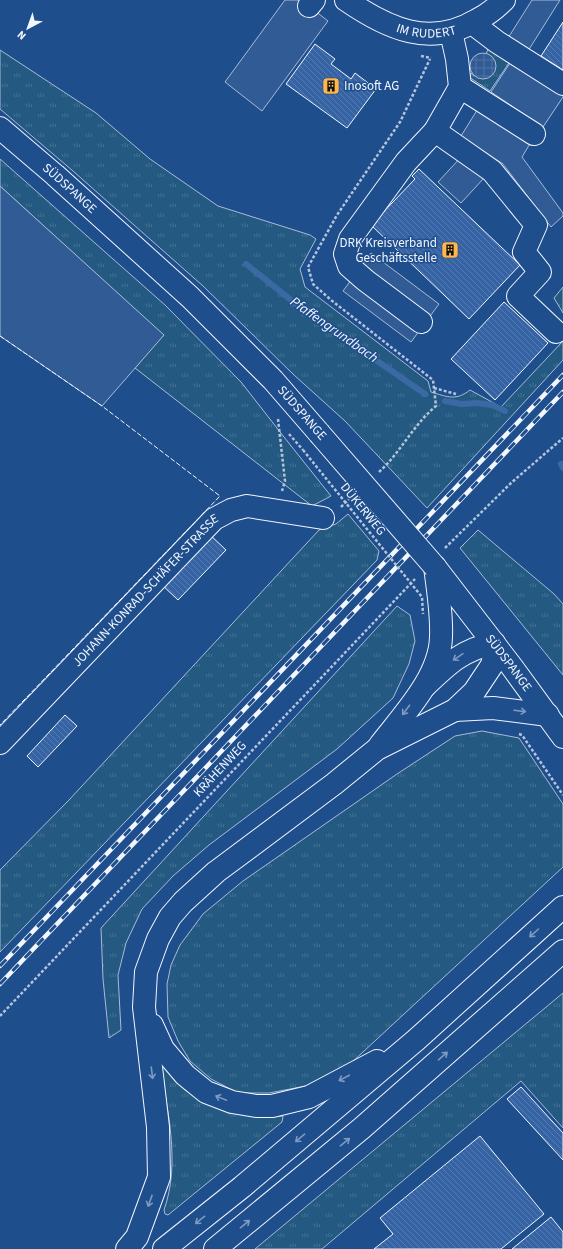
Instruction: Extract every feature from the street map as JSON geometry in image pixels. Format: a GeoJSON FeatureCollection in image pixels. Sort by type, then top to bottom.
{"type":"FeatureCollection","features":[{"type":"Feature","properties":{"kind":"main road","name":"IM RUDERT"},"geometry":{"type":"LineString","coordinates":[[346,0],[373,18],[392,26],[412,32],[437,35],[451,32],[472,23],[486,15],[501,1]]}},
{"type":"Feature","properties":{"kind":"main road"},"geometry":{"type":"LineString","coordinates":[[472,23],[497,42],[563,84]]}},
{"type":"Feature","properties":{"kind":"main road"},"geometry":{"type":"LineString","coordinates":[[421,322],[364,280],[349,266],[345,254],[350,239],[406,162],[435,131],[460,87],[457,59],[451,32]]}},
{"type":"Feature","properties":{"kind":"main road"},"geometry":{"type":"LineString","coordinates":[[460,87],[534,134]]}},
{"type":"Feature","properties":{"kind":"main road","name":"SÜDSPANGE"},"geometry":{"type":"LineString","coordinates":[[0,128],[55,175],[190,297],[268,375],[432,565],[494,643],[563,737]]}},
{"type":"Feature","properties":{"kind":"main road"},"geometry":{"type":"LineString","coordinates":[[435,131],[492,171],[536,225],[524,252],[540,272],[518,296],[556,332]]}},
{"type":"Feature","properties":{"kind":"main road","name":"JOHANN-KONRAD-SCHÄFER-STRASSE"},"geometry":{"type":"LineString","coordinates":[[0,743],[214,520],[231,510],[247,506],[323,518]]}},
{"type":"Feature","properties":{"kind":"main road"},"geometry":{"type":"LineString","coordinates":[[425,686],[437,661],[441,639],[432,612],[432,565]]}},
{"type":"Feature","properties":{"kind":"main road"},"geometry":{"type":"LineString","coordinates":[[127,1249],[137,1237],[159,1177],[158,1127],[144,1007],[146,972],[158,939],[170,917],[183,902],[216,872],[334,784],[377,749],[455,710],[474,692],[492,665],[494,643],[478,647],[461,655],[448,664],[425,686],[377,749]]}},
{"type":"Feature","properties":{"kind":"main road"},"geometry":{"type":"LineString","coordinates":[[455,710],[484,708],[518,710],[548,715]]}},
{"type":"Feature","properties":{"kind":"main road"},"geometry":{"type":"LineString","coordinates":[[164,1249],[242,1187],[416,1040],[563,907]]}},
{"type":"Feature","properties":{"kind":"main road"},"geometry":{"type":"LineString","coordinates":[[215,1249],[362,1128],[563,952]]}},
{"type":"Feature","properties":{"kind":"main road"},"geometry":{"type":"LineString","coordinates":[[144,1007],[163,1050],[185,1075],[206,1092],[232,1102],[256,1106],[272,1106],[309,1096],[416,1040]]}},
{"type":"Feature","properties":{"kind":"path"},"geometry":{"type":"LineString","coordinates":[[434,388],[456,394]]}},
{"type":"Feature","properties":{"kind":"path"},"geometry":{"type":"LineString","coordinates":[[374,476],[391,460],[415,427],[436,406]]}},
{"type":"Feature","properties":{"kind":"path"},"geometry":{"type":"LineString","coordinates":[[278,420],[282,424]]}},
{"type":"Feature","properties":{"kind":"path"},"geometry":{"type":"LineString","coordinates":[[279,430],[285,481],[283,490]]}},
{"type":"Feature","properties":{"kind":"path","name":"DÜKERWEG"},"geometry":{"type":"LineString","coordinates":[[286,430],[422,597],[432,612]]}},
{"type":"Feature","properties":{"kind":"path","name":"KRÄHENWEG"},"geometry":{"type":"LineString","coordinates":[[0,1016],[386,609],[432,565],[455,537],[511,483],[563,438]]}},
{"type":"Feature","properties":{"kind":"path"},"geometry":{"type":"LineString","coordinates":[[323,518],[340,508],[351,498]]}},
{"type":"Feature","properties":{"kind":"path"},"geometry":{"type":"LineString","coordinates":[[560,791],[563,795]]}},
{"type":"Feature","properties":{"kind":"green space"},"geometry":{"type":"Polygon","coordinates":[[[491,44],[513,57],[490,91],[469,77],[472,73],[474,76],[491,44]]]}},
{"type":"Feature","properties":{"kind":"green space"},"geometry":{"type":"Polygon","coordinates":[[[0,50],[96,113],[150,159],[218,206],[310,235],[316,239],[300,269],[305,287],[428,381],[431,392],[456,397],[470,390],[501,407],[563,341],[563,360],[427,508],[345,421],[294,375],[203,286],[73,171],[0,109],[0,50]]]}},
{"type":"Feature","properties":{"kind":"green space"},"geometry":{"type":"Polygon","coordinates":[[[0,159],[165,305],[241,382],[331,496],[312,506],[135,368],[163,335],[0,186],[0,159]]]}},
{"type":"Feature","properties":{"kind":"green space"},"geometry":{"type":"Polygon","coordinates":[[[563,287],[563,313],[554,298],[563,287]]]}},
{"type":"Feature","properties":{"kind":"green space"},"geometry":{"type":"Polygon","coordinates":[[[348,514],[379,551],[377,560],[0,952],[0,870],[69,800],[319,530],[336,524],[348,514]]]}},
{"type":"Feature","properties":{"kind":"green space"},"geometry":{"type":"Polygon","coordinates":[[[478,530],[554,594],[563,604],[563,675],[460,548],[478,530]]]}},
{"type":"Feature","properties":{"kind":"green space"},"geometry":{"type":"Polygon","coordinates":[[[397,606],[410,615],[415,641],[409,664],[393,698],[337,749],[209,845],[173,876],[142,909],[126,943],[118,975],[121,1030],[109,1038],[103,979],[101,928],[397,606]]]}},
{"type":"Feature","properties":{"kind":"green space"},"geometry":{"type":"Polygon","coordinates":[[[482,731],[519,738],[563,804],[563,867],[350,1064],[306,1086],[269,1093],[238,1093],[211,1079],[190,1061],[178,1041],[168,1017],[167,984],[171,965],[180,945],[203,914],[243,881],[397,774],[455,736],[482,731]]]}},
{"type":"Feature","properties":{"kind":"green space"},"geometry":{"type":"Polygon","coordinates":[[[563,993],[563,1128],[521,1081],[322,1249],[255,1249],[563,993]]]}},
{"type":"Feature","properties":{"kind":"green space"},"geometry":{"type":"Polygon","coordinates":[[[159,1059],[181,1087],[209,1103],[230,1111],[250,1115],[283,1116],[282,1122],[168,1215],[165,1214],[164,1210],[172,1173],[171,1135],[159,1059]]]}},
{"type":"Feature","properties":{"kind":"shaded area"},"geometry":{"type":"Polygon","coordinates":[[[285,0],[301,0],[328,21],[262,111],[225,82],[285,0]]]}},
{"type":"Feature","properties":{"kind":"shaded area"},"geometry":{"type":"Polygon","coordinates":[[[532,0],[560,0],[528,51],[508,38],[532,0]]]}},
{"type":"Feature","properties":{"kind":"shaded area"},"geometry":{"type":"Polygon","coordinates":[[[483,53],[492,57],[496,66],[492,75],[483,79],[474,75],[470,66],[474,57],[483,53]]]}},
{"type":"Feature","properties":{"kind":"shaded area"},"geometry":{"type":"Polygon","coordinates":[[[512,60],[563,94],[563,97],[543,127],[491,92],[512,60]]]}},
{"type":"Feature","properties":{"kind":"shaded area"},"geometry":{"type":"Polygon","coordinates":[[[479,107],[531,142],[522,157],[563,213],[563,216],[551,227],[503,164],[461,136],[479,107]]]}},
{"type":"Feature","properties":{"kind":"shaded area"},"geometry":{"type":"Polygon","coordinates":[[[461,157],[484,178],[461,203],[438,182],[461,157]]]}},
{"type":"Feature","properties":{"kind":"shaded area"},"geometry":{"type":"Polygon","coordinates":[[[0,186],[164,335],[102,406],[0,336],[0,186]]]}},
{"type":"Feature","properties":{"kind":"shaded area"},"geometry":{"type":"Polygon","coordinates":[[[371,253],[439,304],[411,342],[343,291],[371,253]]]}},
{"type":"Feature","properties":{"kind":"building"},"geometry":{"type":"Polygon","coordinates":[[[563,22],[563,70],[541,56],[563,22]]]}},
{"type":"Feature","properties":{"kind":"building","name":"Inosoft AG"},"geometry":{"type":"Polygon","coordinates":[[[315,44],[335,59],[331,64],[351,79],[355,73],[376,89],[347,128],[286,84],[315,44]]]}},
{"type":"Feature","properties":{"kind":"building","name":"DRK Kreisverband Geschäftsstelle"},"geometry":{"type":"Polygon","coordinates":[[[419,169],[520,265],[469,319],[371,225],[415,179],[412,176],[419,169]]]}},
{"type":"Feature","properties":{"kind":"building"},"geometry":{"type":"Polygon","coordinates":[[[504,302],[548,343],[495,400],[451,359],[504,302]]]}},
{"type":"Feature","properties":{"kind":"building"},"geometry":{"type":"Polygon","coordinates":[[[208,533],[226,550],[178,600],[160,583],[208,533]]]}},
{"type":"Feature","properties":{"kind":"building"},"geometry":{"type":"Polygon","coordinates":[[[65,715],[77,726],[38,767],[27,756],[65,715]]]}},
{"type":"Feature","properties":{"kind":"building"},"geometry":{"type":"Polygon","coordinates":[[[521,1087],[563,1133],[563,1160],[507,1099],[521,1087]]]}},
{"type":"Feature","properties":{"kind":"building"},"geometry":{"type":"Polygon","coordinates":[[[480,1136],[544,1214],[501,1249],[374,1249],[393,1234],[380,1218],[480,1136]]]}},
{"type":"Feature","properties":{"kind":"building"},"geometry":{"type":"Polygon","coordinates":[[[551,1217],[563,1232],[563,1249],[512,1249],[551,1217]]]}},
{"type":"Feature","properties":{"kind":"waterway","name":"Pfaffengrundbach"},"geometry":{"type":"LineString","coordinates":[[246,264],[306,312],[425,394]]}},
{"type":"Feature","properties":{"kind":"waterway","name":"Pfaffengrundbach"},"geometry":{"type":"LineString","coordinates":[[445,401],[462,404],[477,403],[492,405],[505,411]]}},
{"type":"Feature","properties":{"kind":"waterway","name":"Pfaffengrundbach"},"geometry":{"type":"LineString","coordinates":[[561,464],[563,468]]}},
{"type":"Feature","properties":{"kind":"railway"},"geometry":{"type":"LineString","coordinates":[[0,966],[563,375]]}},
{"type":"Feature","properties":{"kind":"railway"},"geometry":{"type":"LineString","coordinates":[[0,984],[563,392]]}},
{"type":"Feature","properties":{"kind":"fence"},"geometry":{"type":"LineString","coordinates":[[0,336],[102,406],[220,496],[0,725]]}},
{"type":"Feature","properties":{"kind":"place","name":"Inosoft AG"},"geometry":{"type":"Point","coordinates":[331,86]}},
{"type":"Feature","properties":{"kind":"place","name":"DRK Kreisverband Geschäftsstelle"},"geometry":{"type":"Point","coordinates":[450,250]}}]}
